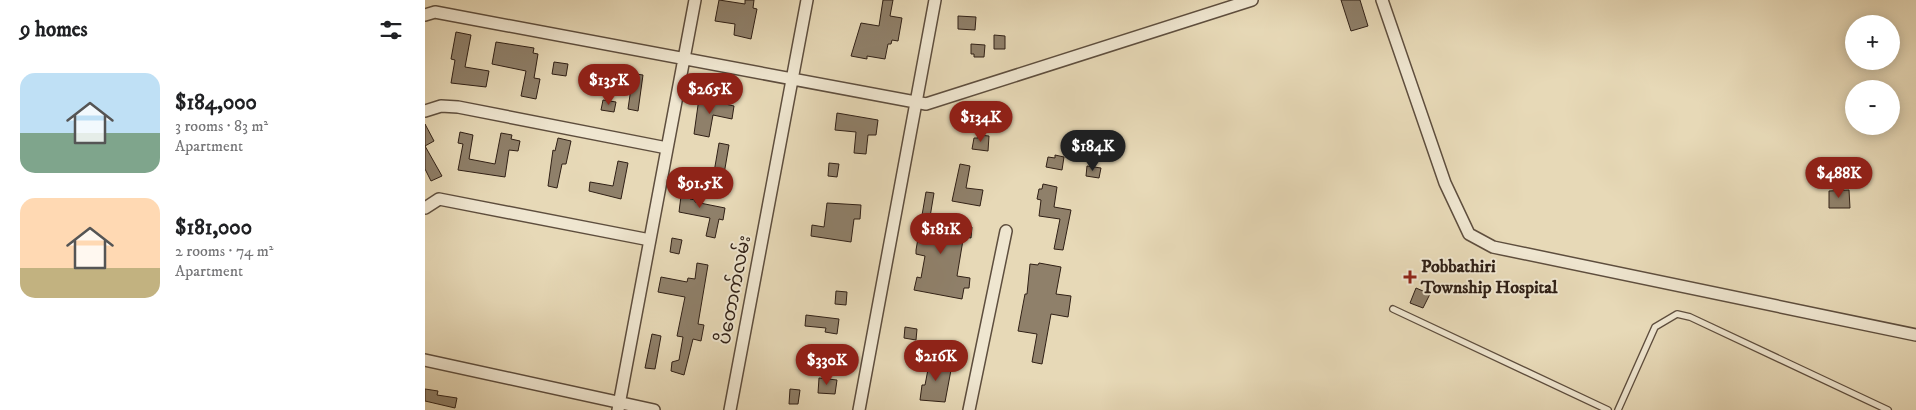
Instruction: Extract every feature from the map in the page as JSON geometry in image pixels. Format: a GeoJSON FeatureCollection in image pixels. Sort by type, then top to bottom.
{"type":"FeatureCollection","features":[{"type":"Feature","properties":{"kind":"street"},"geometry":{"type":"LineString","coordinates":[[619,406],[695,0]]}},
{"type":"Feature","properties":{"kind":"street","name":"ပိတောက်လမ်း"},"geometry":{"type":"LineString","coordinates":[[730,410],[807,0]]}},
{"type":"Feature","properties":{"kind":"street"},"geometry":{"type":"LineString","coordinates":[[859,410],[935,0]]}},
{"type":"Feature","properties":{"kind":"street"},"geometry":{"type":"LineString","coordinates":[[425,15],[435,12],[926,104],[1252,0]]}},
{"type":"Feature","properties":{"kind":"street"},"geometry":{"type":"LineString","coordinates":[[1382,0],[1445,183],[1469,234],[1493,247],[1916,335]]}},
{"type":"Feature","properties":{"kind":"street"},"geometry":{"type":"LineString","coordinates":[[425,112],[441,106],[458,107],[667,148]]}},
{"type":"Feature","properties":{"kind":"street"},"geometry":{"type":"LineString","coordinates":[[425,208],[439,199],[650,240]]}},
{"type":"Feature","properties":{"kind":"street"},"geometry":{"type":"LineString","coordinates":[[969,410],[1006,231]]}},
{"type":"Feature","properties":{"kind":"street"},"geometry":{"type":"LineString","coordinates":[[425,360],[619,406],[654,410]]}},
{"type":"Feature","properties":{"kind":"lane"},"geometry":{"type":"LineString","coordinates":[[1393,309],[1608,410]]}},
{"type":"Feature","properties":{"kind":"lane"},"geometry":{"type":"LineString","coordinates":[[1617,410],[1655,326],[1677,314],[1690,317],[1888,410]]}},
{"type":"Feature","properties":{"kind":"building"},"geometry":{"type":"Polygon","coordinates":[[[719,0],[745,4],[745,0],[754,0],[753,8],[757,9],[751,39],[734,35],[735,24],[715,21],[719,0]]]}},
{"type":"Feature","properties":{"kind":"building"},"geometry":{"type":"Polygon","coordinates":[[[883,0],[893,0],[890,16],[902,18],[898,41],[892,40],[891,44],[888,44],[885,59],[867,56],[867,59],[851,56],[861,23],[879,26],[883,0]]]}},
{"type":"Feature","properties":{"kind":"building"},"geometry":{"type":"Polygon","coordinates":[[[1341,0],[1360,0],[1368,26],[1351,31],[1341,0]]]}},
{"type":"Feature","properties":{"kind":"building"},"geometry":{"type":"Polygon","coordinates":[[[958,16],[976,17],[975,30],[958,29],[958,16]]]}},
{"type":"Feature","properties":{"kind":"building"},"geometry":{"type":"Polygon","coordinates":[[[456,32],[471,35],[465,67],[489,71],[486,87],[451,83],[455,60],[451,59],[456,32]]]}},
{"type":"Feature","properties":{"kind":"building"},"geometry":{"type":"Polygon","coordinates":[[[994,35],[1005,36],[1005,49],[994,49],[994,35]]]}},
{"type":"Feature","properties":{"kind":"building"},"geometry":{"type":"Polygon","coordinates":[[[496,42],[534,48],[533,53],[538,54],[534,78],[540,79],[536,99],[521,96],[526,71],[492,64],[496,42]]]}},
{"type":"Feature","properties":{"kind":"building"},"geometry":{"type":"Polygon","coordinates":[[[971,44],[985,45],[984,57],[974,57],[974,54],[971,54],[971,44]]]}},
{"type":"Feature","properties":{"kind":"building"},"geometry":{"type":"Polygon","coordinates":[[[554,62],[568,64],[566,76],[552,74],[554,62]]]}},
{"type":"Feature","properties":{"kind":"building"},"geometry":{"type":"Polygon","coordinates":[[[591,69],[629,76],[629,73],[643,75],[638,111],[628,109],[631,88],[590,79],[591,69]]]}},
{"type":"Feature","properties":{"kind":"building"},"geometry":{"type":"Polygon","coordinates":[[[699,98],[734,106],[732,119],[713,115],[709,137],[694,134],[699,98]]]}},
{"type":"Feature","properties":{"kind":"building"},"geometry":{"type":"Polygon","coordinates":[[[603,100],[616,102],[614,112],[601,110],[603,100]]]}},
{"type":"Feature","properties":{"kind":"building"},"geometry":{"type":"Polygon","coordinates":[[[837,113],[878,120],[876,135],[868,135],[866,154],[854,153],[856,132],[835,130],[837,113]]]}},
{"type":"Feature","properties":{"kind":"building"},"geometry":{"type":"Polygon","coordinates":[[[425,124],[434,141],[425,146],[425,124]]]}},
{"type":"Feature","properties":{"kind":"building"},"geometry":{"type":"Polygon","coordinates":[[[460,132],[473,135],[469,159],[495,164],[501,133],[512,135],[511,139],[520,141],[518,151],[509,150],[505,177],[458,170],[463,144],[458,143],[460,132]]]}},
{"type":"Feature","properties":{"kind":"building"},"geometry":{"type":"Polygon","coordinates":[[[978,135],[989,136],[988,151],[972,149],[974,138],[978,138],[978,135]]]}},
{"type":"Feature","properties":{"kind":"building"},"geometry":{"type":"Polygon","coordinates":[[[558,138],[571,141],[566,164],[562,164],[557,188],[548,186],[553,150],[555,151],[558,138]]]}},
{"type":"Feature","properties":{"kind":"building"},"geometry":{"type":"Polygon","coordinates":[[[719,143],[729,145],[723,180],[713,178],[719,143]]]}},
{"type":"Feature","properties":{"kind":"building"},"geometry":{"type":"Polygon","coordinates":[[[425,146],[442,176],[431,181],[425,169],[425,146]]]}},
{"type":"Feature","properties":{"kind":"building"},"geometry":{"type":"Polygon","coordinates":[[[1055,155],[1064,157],[1062,170],[1046,167],[1048,157],[1055,158],[1055,155]]]}},
{"type":"Feature","properties":{"kind":"building"},"geometry":{"type":"Polygon","coordinates":[[[618,161],[628,163],[621,199],[589,191],[590,182],[613,186],[618,161]]]}},
{"type":"Feature","properties":{"kind":"building"},"geometry":{"type":"Polygon","coordinates":[[[829,163],[839,164],[837,177],[828,176],[829,163]]]}},
{"type":"Feature","properties":{"kind":"building"},"geometry":{"type":"Polygon","coordinates":[[[960,164],[970,166],[966,188],[983,190],[980,206],[952,201],[960,164]]]}},
{"type":"Feature","properties":{"kind":"building"},"geometry":{"type":"Polygon","coordinates":[[[1087,166],[1101,168],[1099,178],[1086,176],[1087,166]]]}},
{"type":"Feature","properties":{"kind":"building"},"geometry":{"type":"Polygon","coordinates":[[[683,180],[694,182],[690,199],[695,200],[695,202],[725,208],[723,220],[719,219],[715,238],[706,236],[710,218],[679,212],[683,180]]]}},
{"type":"Feature","properties":{"kind":"building"},"geometry":{"type":"Polygon","coordinates":[[[1043,184],[1057,187],[1054,207],[1071,210],[1063,250],[1054,249],[1060,219],[1039,216],[1041,200],[1037,199],[1039,189],[1042,189],[1043,184]]]}},
{"type":"Feature","properties":{"kind":"building"},"geometry":{"type":"Polygon","coordinates":[[[1849,190],[1850,208],[1829,208],[1829,191],[1849,190]]]}},
{"type":"Feature","properties":{"kind":"building"},"geometry":{"type":"Polygon","coordinates":[[[926,192],[934,193],[930,217],[939,219],[938,221],[972,227],[971,238],[965,237],[963,240],[957,276],[970,278],[969,288],[964,288],[962,299],[914,290],[917,277],[921,278],[925,256],[916,254],[916,250],[926,192]]]}},
{"type":"Feature","properties":{"kind":"building"},"geometry":{"type":"Polygon","coordinates":[[[827,203],[861,205],[860,219],[854,219],[851,242],[811,236],[812,225],[824,227],[827,203]]]}},
{"type":"Feature","properties":{"kind":"building"},"geometry":{"type":"Polygon","coordinates":[[[672,238],[682,240],[679,254],[670,252],[672,238]]]}},
{"type":"Feature","properties":{"kind":"building"},"geometry":{"type":"Polygon","coordinates":[[[697,263],[708,265],[698,324],[704,325],[701,341],[693,339],[684,375],[671,371],[672,362],[679,360],[683,337],[677,336],[685,297],[658,292],[661,277],[687,282],[688,278],[695,279],[697,263]]]}},
{"type":"Feature","properties":{"kind":"building"},"geometry":{"type":"Polygon","coordinates":[[[1039,263],[1061,267],[1056,294],[1071,296],[1068,317],[1051,314],[1042,364],[1032,362],[1037,334],[1018,331],[1025,294],[1027,294],[1030,264],[1038,265],[1039,263]]]}},
{"type":"Feature","properties":{"kind":"building"},"geometry":{"type":"Polygon","coordinates":[[[1416,288],[1430,294],[1423,308],[1410,303],[1416,288]]]}},
{"type":"Feature","properties":{"kind":"building"},"geometry":{"type":"Polygon","coordinates":[[[836,291],[847,292],[846,305],[835,304],[836,291]]]}},
{"type":"Feature","properties":{"kind":"building"},"geometry":{"type":"Polygon","coordinates":[[[806,315],[839,319],[837,334],[825,332],[826,328],[805,326],[806,315]]]}},
{"type":"Feature","properties":{"kind":"building"},"geometry":{"type":"Polygon","coordinates":[[[905,327],[917,329],[916,340],[904,338],[905,327]]]}},
{"type":"Feature","properties":{"kind":"building"},"geometry":{"type":"Polygon","coordinates":[[[652,334],[661,336],[655,369],[645,368],[652,334]]]}},
{"type":"Feature","properties":{"kind":"building"},"geometry":{"type":"Polygon","coordinates":[[[930,359],[945,361],[944,369],[951,370],[945,402],[920,400],[922,385],[925,385],[930,359]]]}},
{"type":"Feature","properties":{"kind":"building"},"geometry":{"type":"Polygon","coordinates":[[[819,378],[837,380],[835,394],[818,393],[819,378]]]}},
{"type":"Feature","properties":{"kind":"building"},"geometry":{"type":"Polygon","coordinates":[[[425,389],[438,391],[437,395],[457,398],[455,408],[425,401],[425,389]]]}},
{"type":"Feature","properties":{"kind":"building"},"geometry":{"type":"Polygon","coordinates":[[[790,389],[800,390],[798,404],[789,404],[790,389]]]}},
{"type":"Feature","properties":{"kind":"place","name":"Pobbathiri Township Hospital"},"geometry":{"type":"Point","coordinates":[1410,277]}}]}
